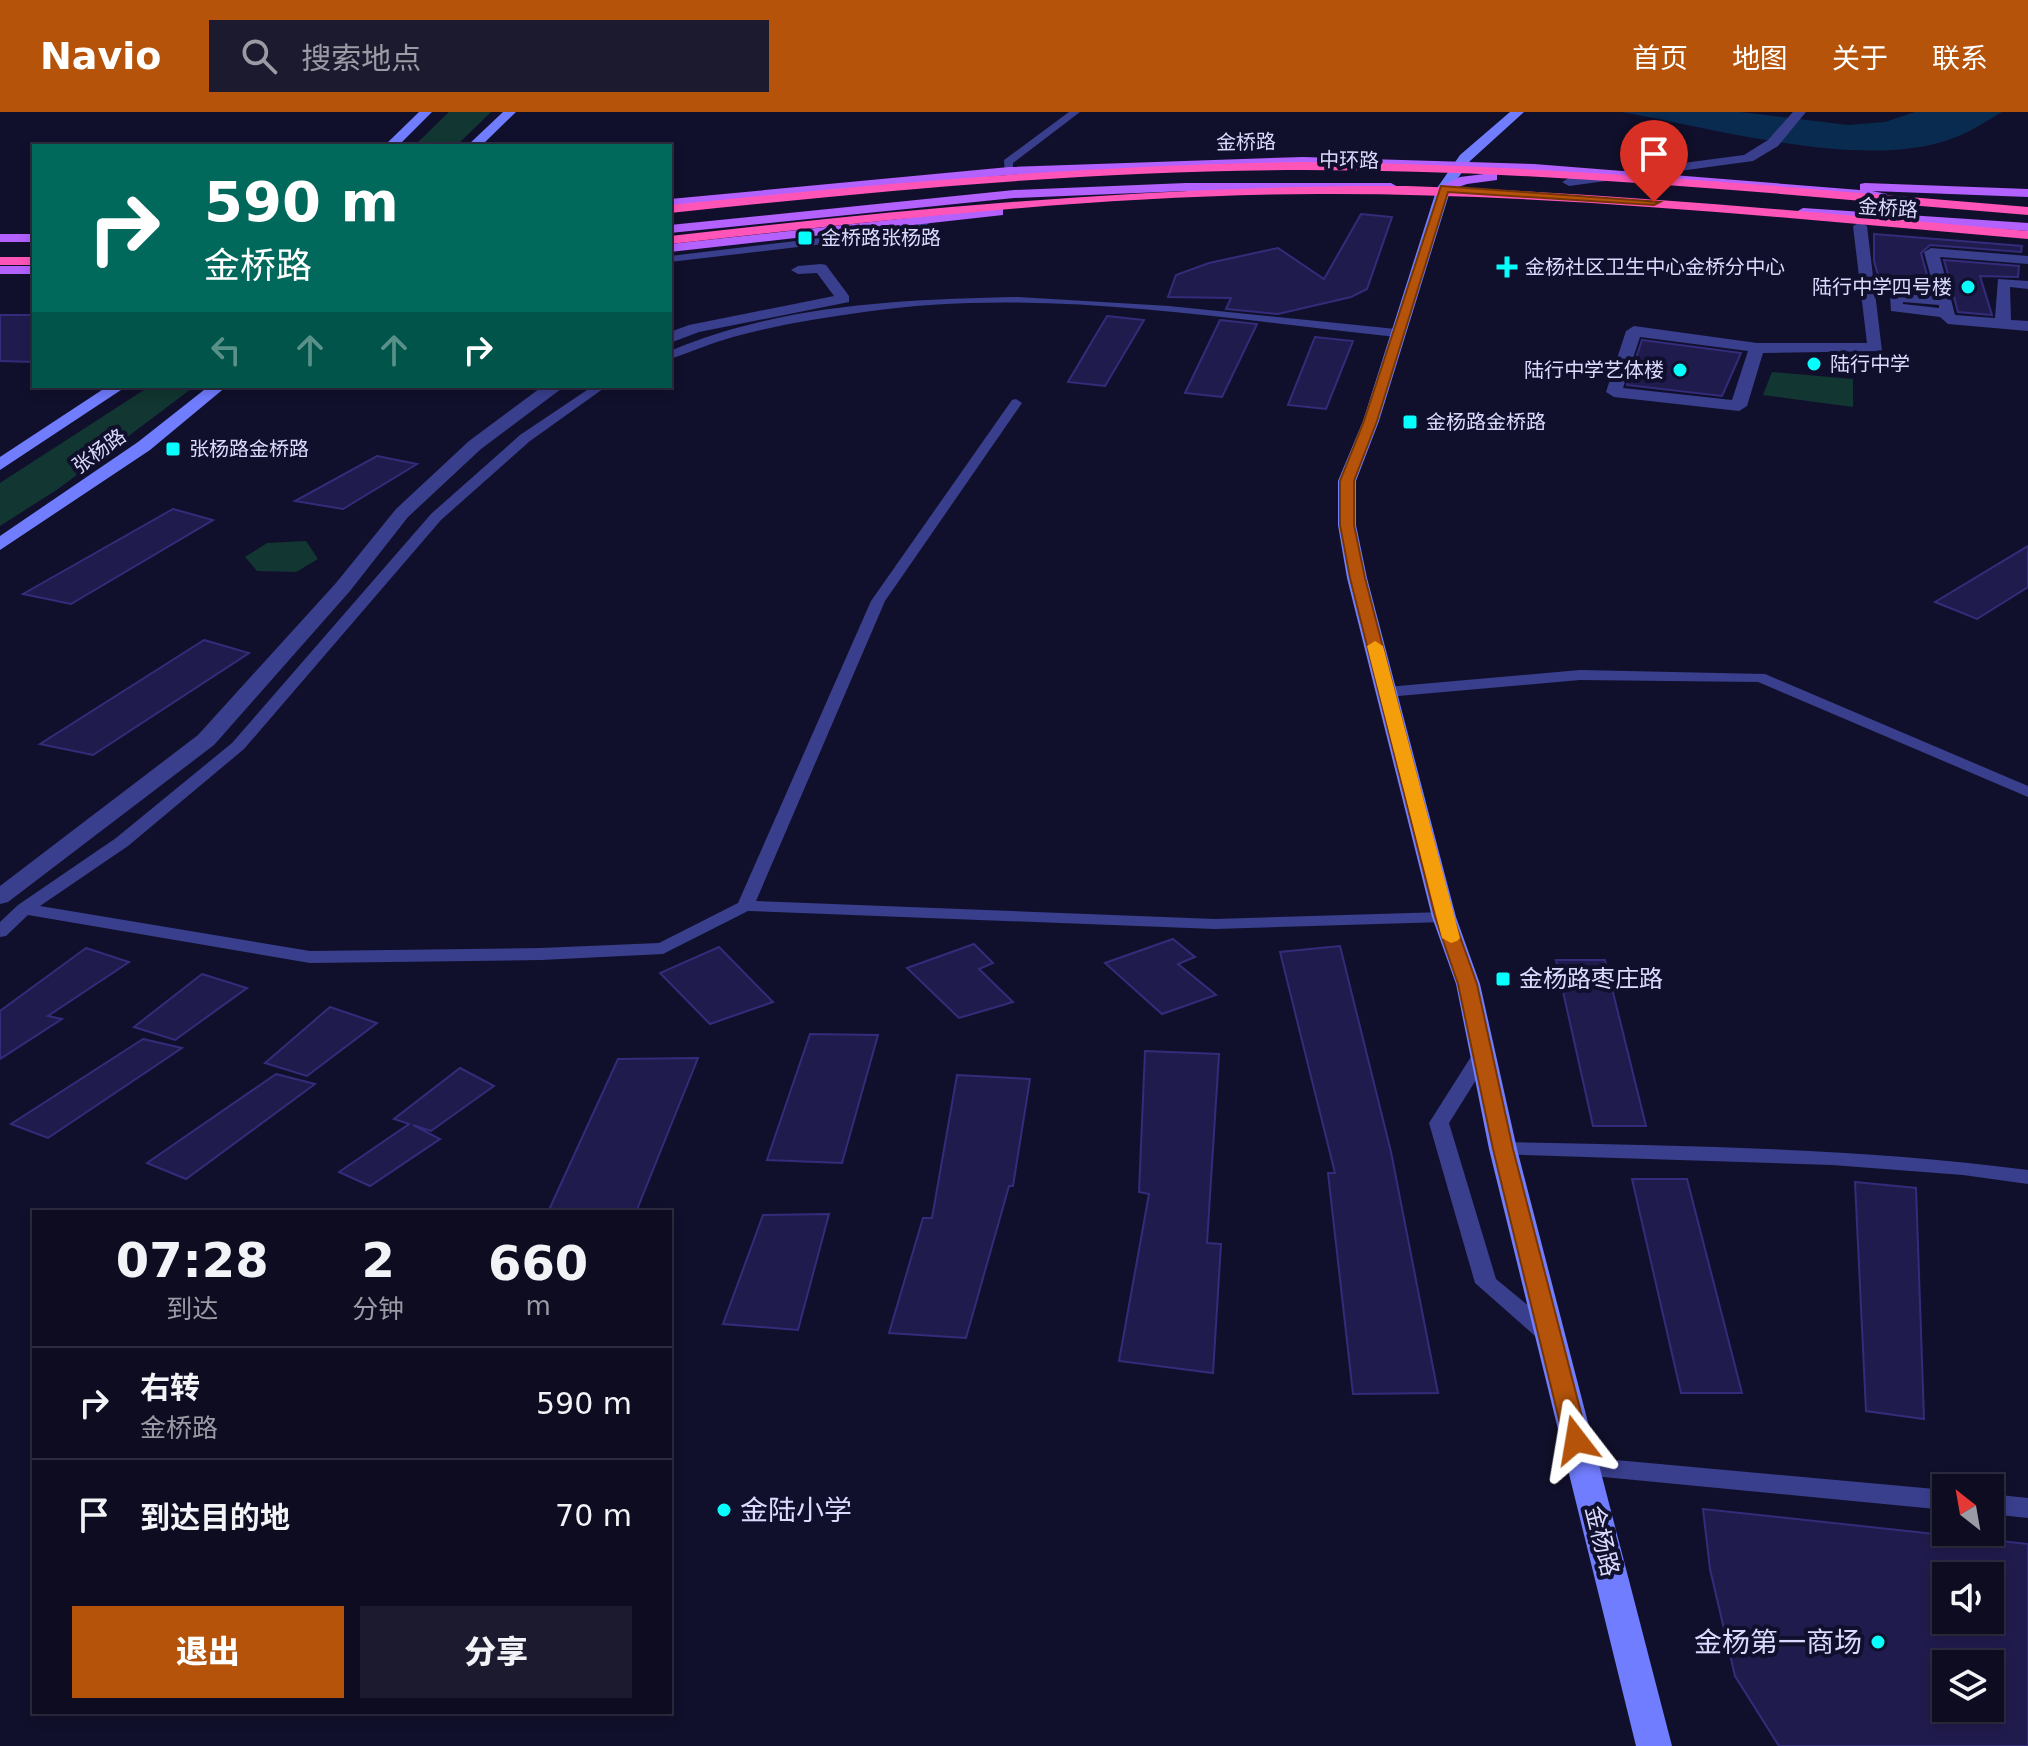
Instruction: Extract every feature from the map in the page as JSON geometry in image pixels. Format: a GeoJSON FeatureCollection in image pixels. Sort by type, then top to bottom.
{"type":"FeatureCollection","features":[{"type":"Feature","properties":{"kind":"highway","name":"中环路"},"geometry":{"type":"LineString","coordinates":[[672,206],[1038,174],[1307,166],[1588,177],[2028,210]]}},
{"type":"Feature","properties":{"kind":"highway","name":"中环路"},"geometry":{"type":"LineString","coordinates":[[672,227],[914,198],[1113,184],[1314,179],[1444,182],[2028,225]]}},
{"type":"Feature","properties":{"kind":"highway"},"geometry":{"type":"LineString","coordinates":[[1113,184],[1363,185],[1651,205],[2028,237]]}},
{"type":"Feature","properties":{"kind":"highway"},"geometry":{"type":"LineString","coordinates":[[1823,188],[2028,196]]}},
{"type":"Feature","properties":{"kind":"highway"},"geometry":{"type":"LineString","coordinates":[[672,240],[1013,203],[1173,193],[1406,191],[1651,205]]}},
{"type":"Feature","properties":{"kind":"highway"},"geometry":{"type":"LineString","coordinates":[[0,245],[32,245]]}},
{"type":"Feature","properties":{"kind":"highway"},"geometry":{"type":"LineString","coordinates":[[0,261],[32,261]]}},
{"type":"Feature","properties":{"kind":"main road","name":"金桥路"},"geometry":{"type":"LineString","coordinates":[[672,206],[1009,171],[1256,161],[1460,164],[1623,174],[1823,188],[1942,204],[2028,210]]}},
{"type":"Feature","properties":{"kind":"main road"},"geometry":{"type":"LineString","coordinates":[[866,209],[927,191],[1092,184],[1178,174],[1405,174],[1460,164]]}},
{"type":"Feature","properties":{"kind":"main road"},"geometry":{"type":"LineString","coordinates":[[1444,188],[1465,180],[1490,177],[1942,204]]}},
{"type":"Feature","properties":{"kind":"main road","name":"金桥路"},"geometry":{"type":"LineString","coordinates":[[672,248],[1039,207],[1092,184]]}},
{"type":"Feature","properties":{"kind":"main road","name":"金桥路"},"geometry":{"type":"LineString","coordinates":[[672,227],[1092,184],[1444,188],[2028,225]]}},
{"type":"Feature","properties":{"kind":"main road"},"geometry":{"type":"LineString","coordinates":[[672,217],[802,190]]}},
{"type":"Feature","properties":{"kind":"main road","name":"金桥路"},"geometry":{"type":"LineString","coordinates":[[1746,209],[1860,226],[2028,237]]}},
{"type":"Feature","properties":{"kind":"main road"},"geometry":{"type":"LineString","coordinates":[[0,238],[32,238]]}},
{"type":"Feature","properties":{"kind":"main road"},"geometry":{"type":"LineString","coordinates":[[0,253],[32,252]]}},
{"type":"Feature","properties":{"kind":"main road"},"geometry":{"type":"LineString","coordinates":[[0,270],[32,270]]}},
{"type":"Feature","properties":{"kind":"street"},"geometry":{"type":"LineString","coordinates":[[393,144],[426,112]]}},
{"type":"Feature","properties":{"kind":"street"},"geometry":{"type":"LineString","coordinates":[[476,144],[510,112]]}},
{"type":"Feature","properties":{"kind":"street","name":"金杨路"},"geometry":{"type":"LineString","coordinates":[[1518,112],[1460,164],[1444,188],[1396,333],[1371,421],[1347,481],[1350,538],[1444,917],[1468,984],[1503,1149],[1654,1746]]}},
{"type":"Feature","properties":{"kind":"street"},"geometry":{"type":"LineString","coordinates":[[1569,182],[1748,158],[1773,143],[1798,114]]}},
{"type":"Feature","properties":{"kind":"street"},"geometry":{"type":"LineString","coordinates":[[1757,348],[1739,406],[1614,392],[1634,331],[1757,348],[1876,348],[1860,226]]}},
{"type":"Feature","properties":{"kind":"street"},"geometry":{"type":"LineString","coordinates":[[2028,260],[1931,252],[1948,319],[2028,326]]}},
{"type":"Feature","properties":{"kind":"street"},"geometry":{"type":"LineString","coordinates":[[672,337],[695,328],[844,299],[821,268],[798,270]]}},
{"type":"Feature","properties":{"kind":"street"},"geometry":{"type":"LineString","coordinates":[[2003,324],[2003,282],[2028,285]]}},
{"type":"Feature","properties":{"kind":"street","name":"张杨路"},"geometry":{"type":"LineString","coordinates":[[0,465],[116,388]]}},
{"type":"Feature","properties":{"kind":"street","name":"张杨路"},"geometry":{"type":"LineString","coordinates":[[0,544],[106,474],[216,388]]}},
{"type":"Feature","properties":{"kind":"street"},"geometry":{"type":"LineString","coordinates":[[0,897],[206,740],[343,587],[402,513],[475,445],[552,388]]}},
{"type":"Feature","properties":{"kind":"lane"},"geometry":{"type":"LineString","coordinates":[[1009,171],[1008,162],[1075,112]]}},
{"type":"Feature","properties":{"kind":"lane"},"geometry":{"type":"LineString","coordinates":[[672,259],[893,234],[917,230],[929,219]]}},
{"type":"Feature","properties":{"kind":"lane"},"geometry":{"type":"LineString","coordinates":[[672,354],[711,337],[848,308],[1019,298],[1396,333]]}},
{"type":"Feature","properties":{"kind":"lane"},"geometry":{"type":"LineString","coordinates":[[0,932],[24,909],[122,842],[238,746],[436,517],[525,438],[598,388]]}},
{"type":"Feature","properties":{"kind":"lane"},"geometry":{"type":"LineString","coordinates":[[745,906],[878,601],[1016,403]]}},
{"type":"Feature","properties":{"kind":"lane"},"geometry":{"type":"LineString","coordinates":[[1387,692],[1580,675],[1760,677],[2028,792]]}},
{"type":"Feature","properties":{"kind":"lane"},"geometry":{"type":"LineString","coordinates":[[24,909],[310,957],[541,954],[663,948],[745,906],[1215,924],[1444,917]]}},
{"type":"Feature","properties":{"kind":"lane"},"geometry":{"type":"LineString","coordinates":[[1481,1056],[1439,1123],[1486,1283],[1550,1336]]}},
{"type":"Feature","properties":{"kind":"lane"},"geometry":{"type":"LineString","coordinates":[[1503,1149],[1759,1156],[1979,1169],[2028,1177]]}},
{"type":"Feature","properties":{"kind":"lane"},"geometry":{"type":"LineString","coordinates":[[1583,1466],[1932,1499]]}},
{"type":"Feature","properties":{"kind":"lane"},"geometry":{"type":"LineString","coordinates":[[2004,1505],[2028,1508]]}},
{"type":"Feature","properties":{"kind":"green space"},"geometry":{"type":"Polygon","coordinates":[[[449,112],[491,112],[458,144],[416,144],[449,112]]]}},
{"type":"Feature","properties":{"kind":"green space"},"geometry":{"type":"Polygon","coordinates":[[[1772,372],[1853,379],[1853,407],[1763,395],[1772,372]]]}},
{"type":"Feature","properties":{"kind":"green space"},"geometry":{"type":"Polygon","coordinates":[[[147,388],[192,388],[58,489],[0,526],[0,483],[147,388]]]}},
{"type":"Feature","properties":{"kind":"green space"},"geometry":{"type":"Polygon","coordinates":[[[306,541],[318,559],[296,572],[257,571],[245,557],[267,543],[306,541]]]}},
{"type":"Feature","properties":{"kind":"water"},"geometry":{"type":"Polygon","coordinates":[[[1622,112],[1740,112],[1848,125],[1885,122],[1915,112],[2002,112],[1948,140],[1913,148],[1873,151],[1786,143],[1622,112]]]}},
{"type":"Feature","properties":{"kind":"building"},"geometry":{"type":"Polygon","coordinates":[[[1361,214],[1392,217],[1367,289],[1351,297],[1278,314],[1226,309],[1231,298],[1168,297],[1176,275],[1209,263],[1278,248],[1324,279],[1361,214]]]}},
{"type":"Feature","properties":{"kind":"building"},"geometry":{"type":"Polygon","coordinates":[[[1874,234],[2022,246],[2021,252],[1930,245],[1921,253],[1932,293],[1883,293],[1874,261],[1874,234]]]}},
{"type":"Feature","properties":{"kind":"building","name":"陆行中学四号楼"},"geometry":{"type":"Polygon","coordinates":[[[1944,260],[2019,266],[2018,277],[1980,276],[1992,315],[1958,312],[1944,260]]]}},
{"type":"Feature","properties":{"kind":"building"},"geometry":{"type":"Polygon","coordinates":[[[0,315],[32,315],[32,362],[0,361],[0,315]]]}},
{"type":"Feature","properties":{"kind":"building"},"geometry":{"type":"Polygon","coordinates":[[[1107,316],[1144,320],[1105,386],[1068,382],[1107,316]]]}},
{"type":"Feature","properties":{"kind":"building"},"geometry":{"type":"Polygon","coordinates":[[[1220,320],[1257,324],[1222,397],[1185,393],[1220,320]]]}},
{"type":"Feature","properties":{"kind":"building"},"geometry":{"type":"Polygon","coordinates":[[[1315,337],[1353,341],[1326,409],[1288,405],[1315,337]]]}},
{"type":"Feature","properties":{"kind":"building","name":"陆行中学艺体楼"},"geometry":{"type":"Polygon","coordinates":[[[1642,340],[1741,353],[1722,396],[1627,385],[1642,340]]]}},
{"type":"Feature","properties":{"kind":"building"},"geometry":{"type":"Polygon","coordinates":[[[377,456],[417,464],[343,509],[295,501],[377,456]]]}},
{"type":"Feature","properties":{"kind":"building"},"geometry":{"type":"Polygon","coordinates":[[[173,509],[213,520],[71,604],[23,594],[173,509]]]}},
{"type":"Feature","properties":{"kind":"building"},"geometry":{"type":"Polygon","coordinates":[[[2028,546],[2028,587],[1977,619],[1935,602],[2028,546]]]}},
{"type":"Feature","properties":{"kind":"building"},"geometry":{"type":"Polygon","coordinates":[[[204,640],[249,653],[93,755],[40,744],[204,640]]]}},
{"type":"Feature","properties":{"kind":"building"},"geometry":{"type":"Polygon","coordinates":[[[1173,939],[1195,957],[1178,964],[1216,995],[1162,1014],[1105,963],[1173,939]]]}},
{"type":"Feature","properties":{"kind":"building"},"geometry":{"type":"Polygon","coordinates":[[[974,944],[993,963],[979,969],[1013,1002],[959,1018],[907,968],[974,944]]]}},
{"type":"Feature","properties":{"kind":"building"},"geometry":{"type":"Polygon","coordinates":[[[1340,946],[1391,1152],[1438,1393],[1353,1394],[1328,1173],[1335,1173],[1280,952],[1340,946]]]}},
{"type":"Feature","properties":{"kind":"building"},"geometry":{"type":"Polygon","coordinates":[[[719,947],[773,1002],[710,1024],[660,973],[719,947]]]}},
{"type":"Feature","properties":{"kind":"building"},"geometry":{"type":"Polygon","coordinates":[[[86,948],[129,962],[48,1016],[62,1019],[0,1059],[0,1011],[86,948]]]}},
{"type":"Feature","properties":{"kind":"building"},"geometry":{"type":"Polygon","coordinates":[[[1556,960],[1605,960],[1646,1126],[1593,1126],[1556,960]]]}},
{"type":"Feature","properties":{"kind":"building"},"geometry":{"type":"Polygon","coordinates":[[[202,974],[247,988],[175,1040],[134,1027],[202,974]]]}},
{"type":"Feature","properties":{"kind":"building"},"geometry":{"type":"Polygon","coordinates":[[[330,1007],[377,1023],[307,1076],[265,1063],[330,1007]]]}},
{"type":"Feature","properties":{"kind":"building"},"geometry":{"type":"Polygon","coordinates":[[[810,1034],[878,1035],[842,1163],[767,1160],[810,1034]]]}},
{"type":"Feature","properties":{"kind":"building"},"geometry":{"type":"Polygon","coordinates":[[[143,1039],[182,1048],[48,1138],[11,1124],[143,1039]]]}},
{"type":"Feature","properties":{"kind":"building"},"geometry":{"type":"Polygon","coordinates":[[[1145,1051],[1219,1054],[1207,1243],[1221,1244],[1213,1373],[1119,1361],[1149,1194],[1139,1192],[1145,1051]]]}},
{"type":"Feature","properties":{"kind":"building"},"geometry":{"type":"Polygon","coordinates":[[[698,1058],[637,1210],[549,1210],[618,1059],[698,1058]]]}},
{"type":"Feature","properties":{"kind":"building"},"geometry":{"type":"Polygon","coordinates":[[[460,1068],[494,1086],[431,1131],[413,1125],[440,1139],[370,1186],[339,1172],[409,1124],[394,1119],[460,1068]]]}},
{"type":"Feature","properties":{"kind":"building"},"geometry":{"type":"Polygon","coordinates":[[[276,1074],[315,1084],[186,1179],[147,1163],[276,1074]]]}},
{"type":"Feature","properties":{"kind":"building"},"geometry":{"type":"Polygon","coordinates":[[[957,1075],[1030,1079],[1013,1186],[1009,1186],[966,1338],[889,1333],[923,1218],[932,1218],[957,1075]]]}},
{"type":"Feature","properties":{"kind":"building"},"geometry":{"type":"Polygon","coordinates":[[[1632,1179],[1687,1179],[1742,1393],[1681,1393],[1632,1179]]]}},
{"type":"Feature","properties":{"kind":"building"},"geometry":{"type":"Polygon","coordinates":[[[1855,1182],[1916,1188],[1924,1419],[1866,1411],[1855,1182]]]}},
{"type":"Feature","properties":{"kind":"building"},"geometry":{"type":"Polygon","coordinates":[[[829,1214],[798,1330],[723,1324],[763,1215],[829,1214]]]}},
{"type":"Feature","properties":{"kind":"building","name":"金杨第一商场"},"geometry":{"type":"Polygon","coordinates":[[[1703,1509],[1932,1534],[1932,1546],[2004,1546],[2004,1541],[2028,1544],[2028,1746],[1779,1746],[1735,1676],[1710,1569],[1703,1509]]]}},
{"type":"Feature","properties":{"kind":"slow traffic"},"geometry":{"type":"LineString","coordinates":[[1375,646],[1451,938]]}},
{"type":"Feature","properties":{"kind":"place","name":"金桥路张杨路"},"geometry":{"type":"Point","coordinates":[805,238]}},
{"type":"Feature","properties":{"kind":"place","name":"金杨社区卫生中心金桥分中心"},"geometry":{"type":"Point","coordinates":[1507,267]}},
{"type":"Feature","properties":{"kind":"place","name":"陆行中学四号楼"},"geometry":{"type":"Point","coordinates":[1968,287]}},
{"type":"Feature","properties":{"kind":"place","name":"陆行中学"},"geometry":{"type":"Point","coordinates":[1814,364]}},
{"type":"Feature","properties":{"kind":"place","name":"陆行中学艺体楼"},"geometry":{"type":"Point","coordinates":[1680,370]}},
{"type":"Feature","properties":{"kind":"place","name":"金杨路金桥路"},"geometry":{"type":"Point","coordinates":[1410,422]}},
{"type":"Feature","properties":{"kind":"place","name":"张杨路金桥路"},"geometry":{"type":"Point","coordinates":[173,449]}},
{"type":"Feature","properties":{"kind":"place","name":"金杨路枣庄路"},"geometry":{"type":"Point","coordinates":[1503,979]}},
{"type":"Feature","properties":{"kind":"place","name":"金陆小学"},"geometry":{"type":"Point","coordinates":[724,1510]}},
{"type":"Feature","properties":{"kind":"place","name":"金杨第一商场"},"geometry":{"type":"Point","coordinates":[1878,1642]}},
{"type":"Feature","properties":{"kind":"route"},"geometry":{"type":"LineString","coordinates":[[1576,1440],[1503,1149],[1468,984],[1444,917],[1357,578],[1347,525],[1347,481],[1371,421],[1396,333],[1444,188],[1654,202]]}}]}
